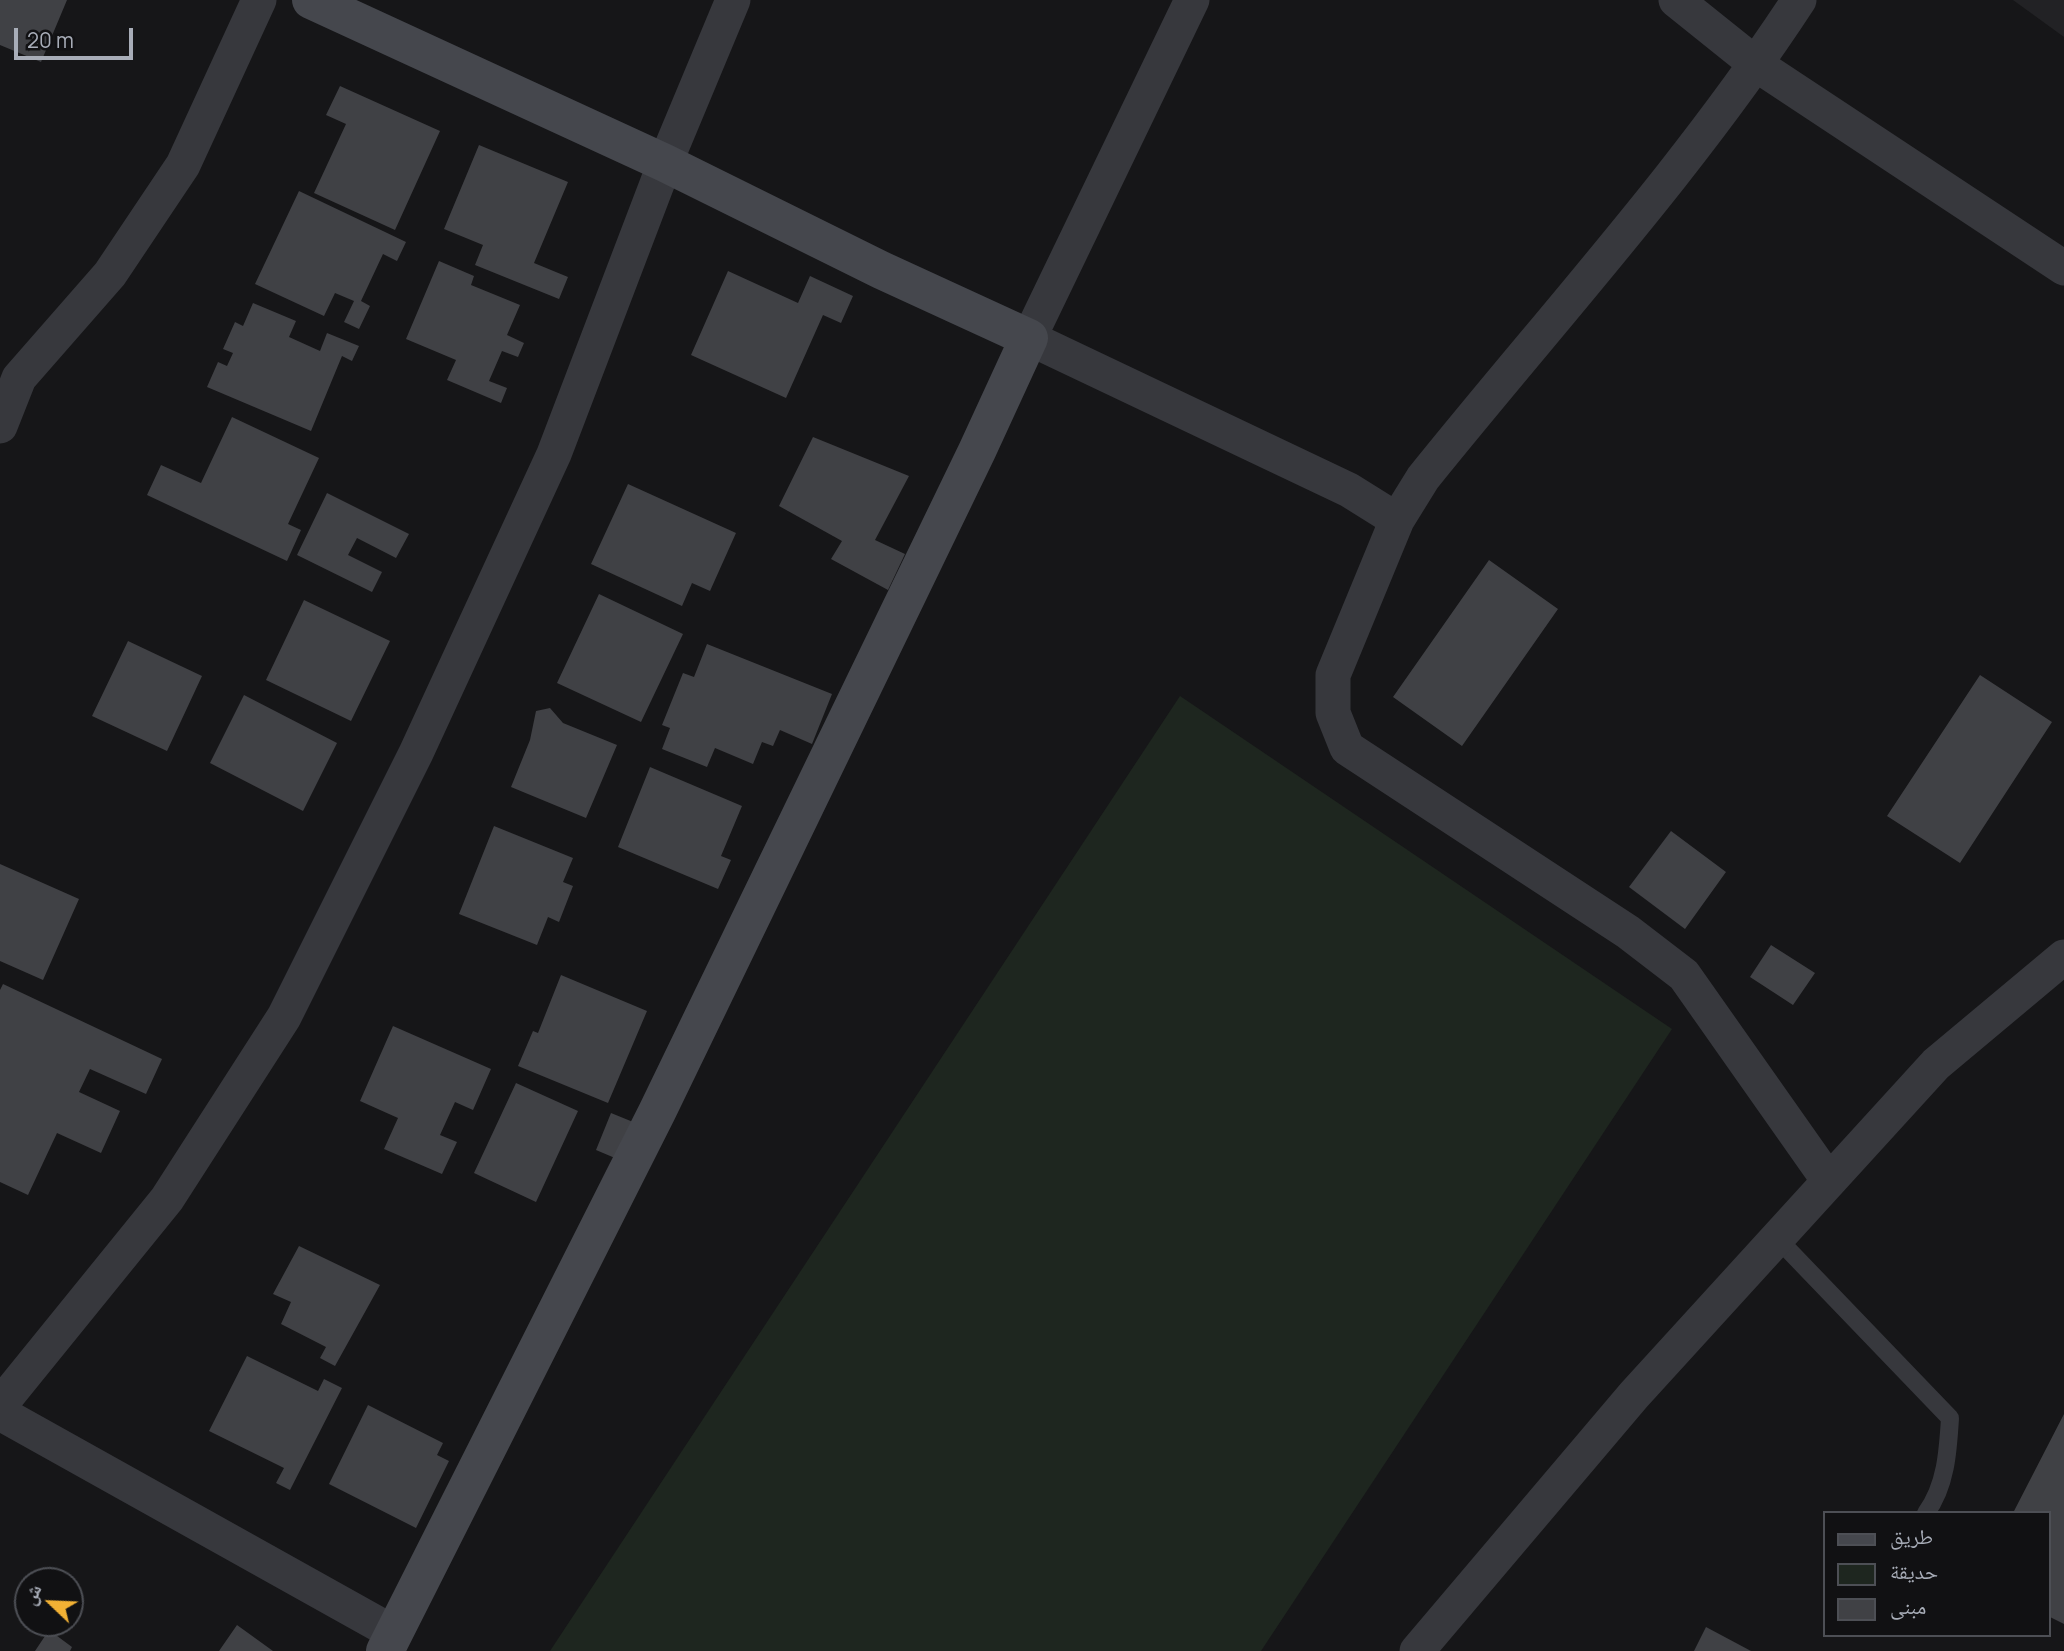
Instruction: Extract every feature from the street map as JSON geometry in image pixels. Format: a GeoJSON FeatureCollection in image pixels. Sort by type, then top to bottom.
{"type":"FeatureCollection","features":[{"type":"Feature","properties":{"kind":"street"},"geometry":{"type":"LineString","coordinates":[[0,426],[19,378],[110,274],[183,165],[259,0]]}},
{"type":"Feature","properties":{"kind":"street"},"geometry":{"type":"LineString","coordinates":[[311,0],[665,163],[881,270],[1349,490],[1397,520]]}},
{"type":"Feature","properties":{"kind":"street"},"geometry":{"type":"LineString","coordinates":[[0,1405],[167,1199],[284,1017],[416,753],[554,454],[665,163],[733,0]]}},
{"type":"Feature","properties":{"kind":"street"},"geometry":{"type":"LineString","coordinates":[[0,1413],[390,1642],[663,1100],[1192,0]]}},
{"type":"Feature","properties":{"kind":"street"},"geometry":{"type":"LineString","coordinates":[[1676,0],[1757,65],[2064,268]]}},
{"type":"Feature","properties":{"kind":"street"},"geometry":{"type":"LineString","coordinates":[[1799,0],[1757,65],[1676,171],[1423,478],[1397,520],[1333,675],[1333,713],[1347,748],[1628,932],[1684,975],[1829,1181]]}},
{"type":"Feature","properties":{"kind":"street"},"geometry":{"type":"LineString","coordinates":[[1417,1651],[1634,1395],[1936,1064],[2064,957]]}},
{"type":"Feature","properties":{"kind":"lane"},"geometry":{"type":"LineString","coordinates":[[1777,1238],[1950,1418],[1947,1460],[1935,1501],[1928,1511]]}},
{"type":"Feature","properties":{"kind":"shaded area"},"geometry":{"type":"Polygon","coordinates":[[[2013,0],[2064,0],[2064,37],[2013,0]]]}},
{"type":"Feature","properties":{"kind":"green space"},"geometry":{"type":"Polygon","coordinates":[[[1180,696],[1672,1029],[1261,1651],[550,1651],[1180,696]]]}},
{"type":"Feature","properties":{"kind":"building"},"geometry":{"type":"Polygon","coordinates":[[[0,0],[67,0],[41,62],[0,45],[0,0]]]}},
{"type":"Feature","properties":{"kind":"building"},"geometry":{"type":"Polygon","coordinates":[[[340,86],[440,131],[395,230],[314,193],[346,124],[326,115],[340,86]]]}},
{"type":"Feature","properties":{"kind":"building"},"geometry":{"type":"Polygon","coordinates":[[[479,145],[568,182],[534,263],[568,277],[559,299],[475,265],[483,245],[444,229],[479,145]]]}},
{"type":"Feature","properties":{"kind":"building"},"geometry":{"type":"Polygon","coordinates":[[[299,191],[406,242],[397,261],[383,254],[361,301],[370,306],[359,329],[344,322],[354,301],[335,293],[324,316],[255,284],[299,191]]]}},
{"type":"Feature","properties":{"kind":"building"},"geometry":{"type":"Polygon","coordinates":[[[439,261],[474,276],[471,285],[520,305],[507,335],[524,343],[518,357],[502,351],[489,381],[507,388],[501,403],[447,380],[456,360],[406,339],[439,261]]]}},
{"type":"Feature","properties":{"kind":"building"},"geometry":{"type":"Polygon","coordinates":[[[728,271],[798,303],[810,276],[853,296],[841,323],[823,315],[786,398],[691,355],[728,271]]]}},
{"type":"Feature","properties":{"kind":"building"},"geometry":{"type":"Polygon","coordinates":[[[253,303],[296,321],[289,337],[320,351],[327,333],[359,346],[352,361],[342,356],[311,431],[207,387],[218,362],[227,366],[233,353],[223,349],[235,322],[243,326],[253,303]]]}},
{"type":"Feature","properties":{"kind":"building"},"geometry":{"type":"Polygon","coordinates":[[[232,417],[319,458],[288,524],[301,530],[287,561],[147,495],[161,465],[201,483],[232,417]]]}},
{"type":"Feature","properties":{"kind":"building"},"geometry":{"type":"Polygon","coordinates":[[[813,437],[909,476],[875,540],[905,554],[888,590],[831,559],[842,541],[779,506],[813,437]]]}},
{"type":"Feature","properties":{"kind":"building"},"geometry":{"type":"Polygon","coordinates":[[[628,484],[736,533],[710,591],[692,583],[682,606],[591,564],[628,484]]]}},
{"type":"Feature","properties":{"kind":"building"},"geometry":{"type":"Polygon","coordinates":[[[327,493],[409,534],[396,558],[357,538],[348,555],[382,572],[372,592],[297,555],[327,493]]]}},
{"type":"Feature","properties":{"kind":"building"},"geometry":{"type":"Polygon","coordinates":[[[1489,560],[1558,609],[1462,746],[1393,697],[1489,560]]]}},
{"type":"Feature","properties":{"kind":"building"},"geometry":{"type":"Polygon","coordinates":[[[599,594],[683,634],[641,722],[557,683],[599,594]]]}},
{"type":"Feature","properties":{"kind":"building"},"geometry":{"type":"Polygon","coordinates":[[[304,600],[390,641],[351,721],[266,680],[304,600]]]}},
{"type":"Feature","properties":{"kind":"building"},"geometry":{"type":"Polygon","coordinates":[[[128,641],[202,676],[167,751],[92,716],[128,641]]]}},
{"type":"Feature","properties":{"kind":"building"},"geometry":{"type":"Polygon","coordinates":[[[707,644],[832,694],[812,744],[780,730],[773,746],[762,742],[753,764],[715,748],[707,767],[662,749],[670,728],[662,725],[683,673],[694,677],[707,644]]]}},
{"type":"Feature","properties":{"kind":"building"},"geometry":{"type":"Polygon","coordinates":[[[1980,675],[2052,722],[1960,863],[1887,816],[1980,675]]]}},
{"type":"Feature","properties":{"kind":"building"},"geometry":{"type":"Polygon","coordinates":[[[244,695],[337,743],[303,811],[210,763],[244,695]]]}},
{"type":"Feature","properties":{"kind":"building"},"geometry":{"type":"Polygon","coordinates":[[[550,708],[563,723],[617,745],[586,818],[511,787],[530,740],[536,711],[550,708]]]}},
{"type":"Feature","properties":{"kind":"building"},"geometry":{"type":"Polygon","coordinates":[[[650,767],[742,806],[721,856],[731,860],[718,889],[618,847],[650,767]]]}},
{"type":"Feature","properties":{"kind":"building"},"geometry":{"type":"Polygon","coordinates":[[[494,826],[573,858],[563,882],[573,886],[559,922],[548,917],[537,945],[459,914],[494,826]]]}},
{"type":"Feature","properties":{"kind":"building"},"geometry":{"type":"Polygon","coordinates":[[[1671,831],[1726,872],[1685,929],[1629,887],[1671,831]]]}},
{"type":"Feature","properties":{"kind":"building"},"geometry":{"type":"Polygon","coordinates":[[[0,864],[79,899],[43,980],[0,961],[0,864]]]}},
{"type":"Feature","properties":{"kind":"building"},"geometry":{"type":"Polygon","coordinates":[[[1771,945],[1815,973],[1793,1005],[1750,977],[1771,945]]]}},
{"type":"Feature","properties":{"kind":"building"},"geometry":{"type":"Polygon","coordinates":[[[561,975],[647,1011],[608,1103],[518,1066],[533,1031],[538,1033],[561,975]]]}},
{"type":"Feature","properties":{"kind":"building"},"geometry":{"type":"Polygon","coordinates":[[[3,984],[162,1059],[146,1094],[90,1069],[79,1092],[120,1111],[101,1153],[57,1133],[28,1195],[0,1182],[0,990],[3,984]]]}},
{"type":"Feature","properties":{"kind":"building"},"geometry":{"type":"Polygon","coordinates":[[[393,1026],[491,1069],[473,1110],[455,1102],[440,1135],[457,1142],[442,1174],[384,1149],[398,1118],[360,1101],[393,1026]]]}},
{"type":"Feature","properties":{"kind":"building"},"geometry":{"type":"Polygon","coordinates":[[[516,1083],[578,1111],[536,1202],[474,1173],[516,1083]]]}},
{"type":"Feature","properties":{"kind":"building"},"geometry":{"type":"Polygon","coordinates":[[[611,1113],[638,1124],[622,1161],[596,1150],[611,1113]]]}},
{"type":"Feature","properties":{"kind":"building"},"geometry":{"type":"Polygon","coordinates":[[[299,1246],[380,1285],[335,1366],[320,1358],[326,1347],[281,1324],[291,1302],[273,1294],[299,1246]]]}},
{"type":"Feature","properties":{"kind":"building"},"geometry":{"type":"Polygon","coordinates":[[[247,1356],[318,1391],[324,1379],[342,1388],[290,1490],[276,1483],[284,1468],[209,1431],[247,1356]]]}},
{"type":"Feature","properties":{"kind":"building"},"geometry":{"type":"Polygon","coordinates":[[[368,1405],[443,1443],[437,1455],[449,1461],[416,1528],[329,1484],[368,1405]]]}},
{"type":"Feature","properties":{"kind":"building"},"geometry":{"type":"Polygon","coordinates":[[[2064,1414],[2064,1624],[2050,1617],[2050,1511],[2014,1511],[2064,1414]]]}},
{"type":"Feature","properties":{"kind":"building"},"geometry":{"type":"Polygon","coordinates":[[[237,1625],[273,1651],[219,1651],[237,1625]]]}},
{"type":"Feature","properties":{"kind":"building"},"geometry":{"type":"Polygon","coordinates":[[[1706,1627],[1751,1651],[1694,1651],[1706,1627]]]}},
{"type":"Feature","properties":{"kind":"building"},"geometry":{"type":"Polygon","coordinates":[[[44,1637],[58,1637],[72,1647],[70,1651],[35,1651],[44,1637]]]}}]}
